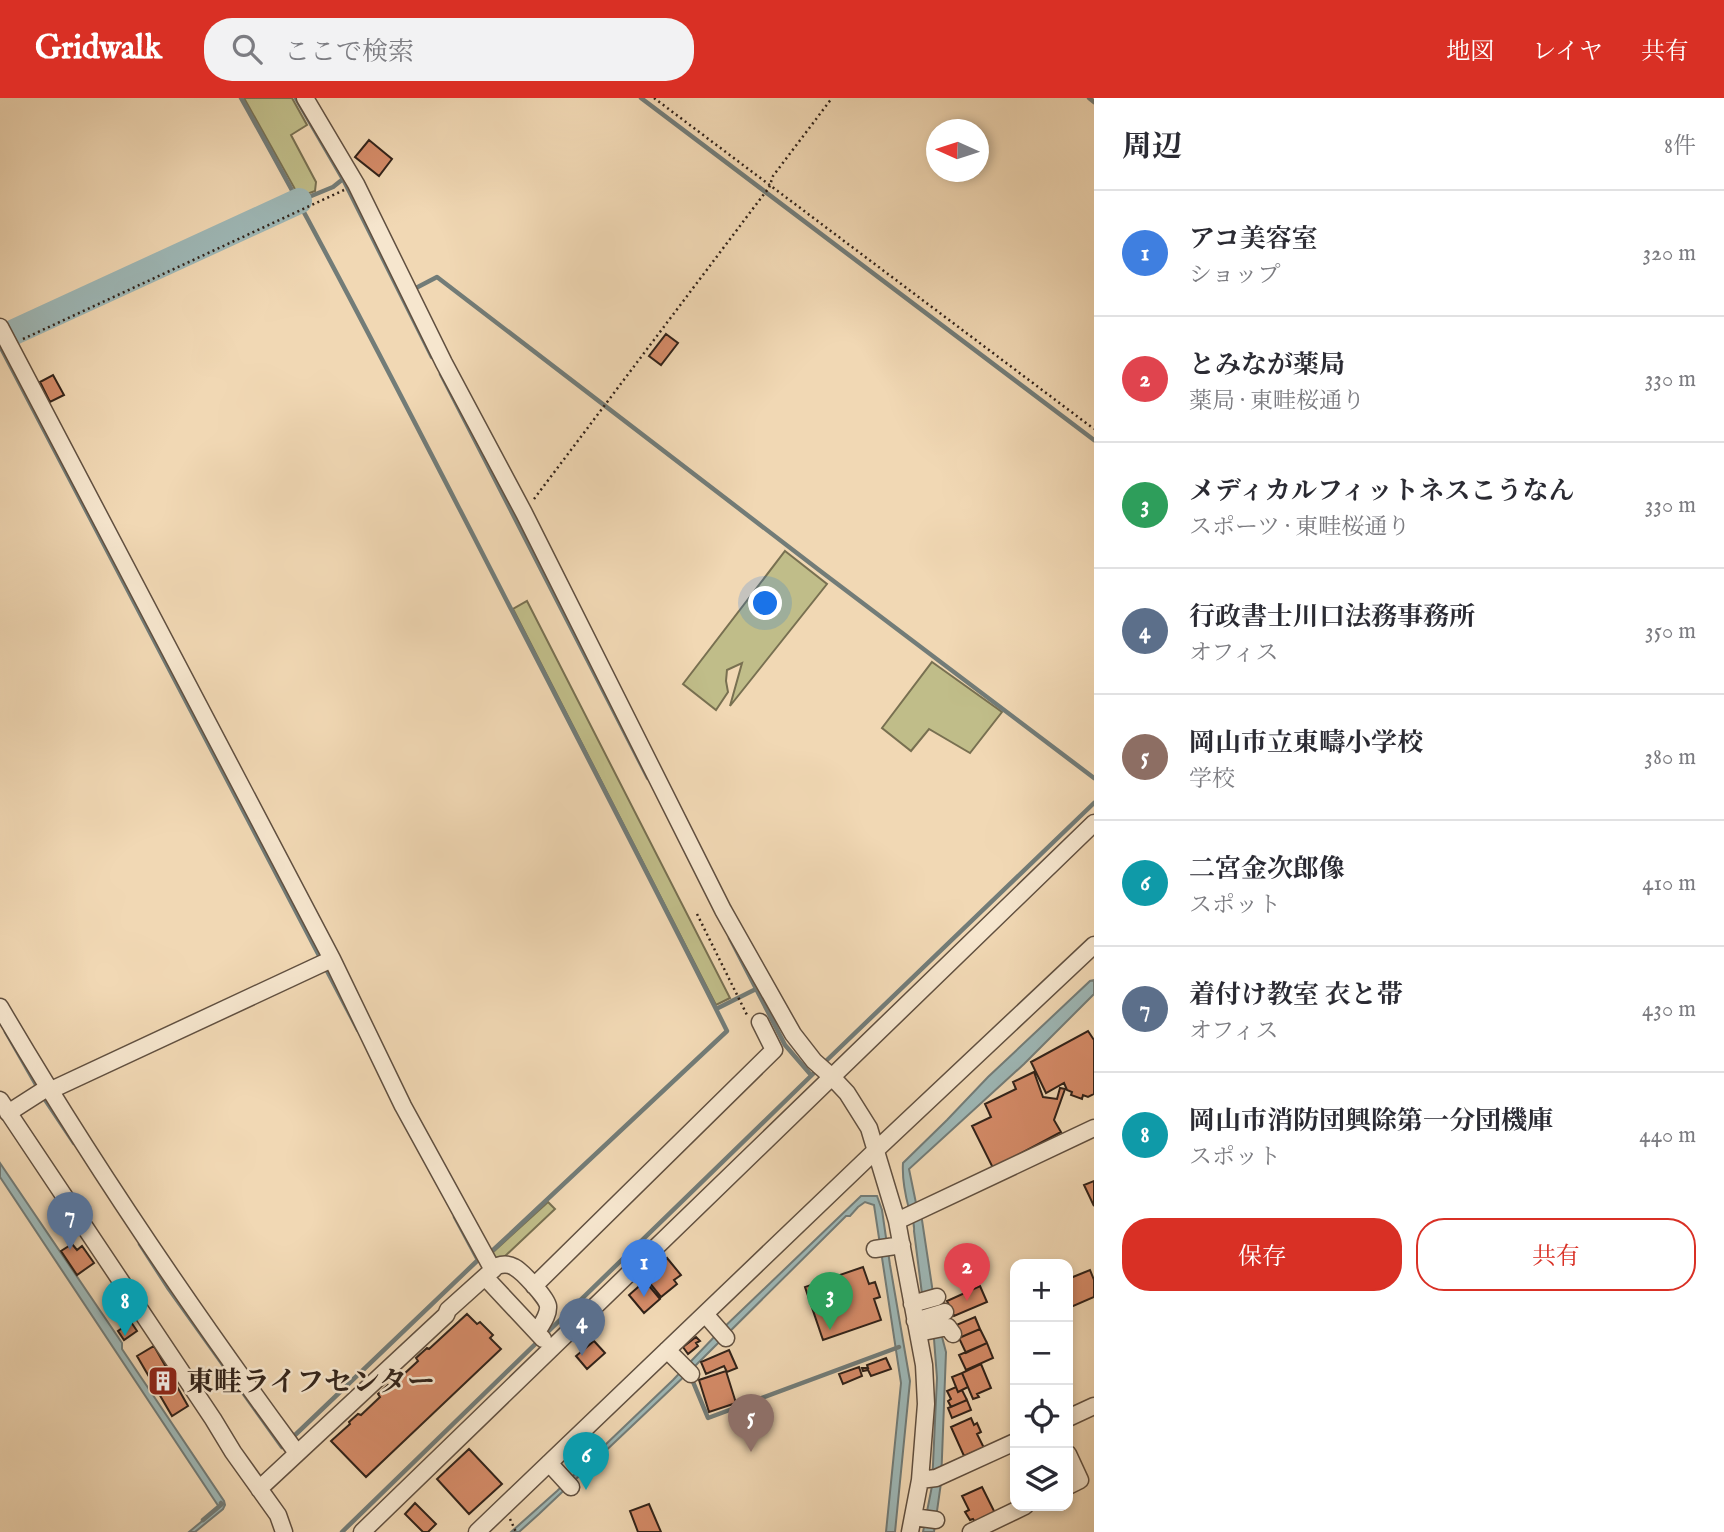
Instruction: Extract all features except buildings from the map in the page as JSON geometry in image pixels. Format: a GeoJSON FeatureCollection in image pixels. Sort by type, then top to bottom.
{"type":"FeatureCollection","features":[{"type":"Feature","properties":{"kind":"street"},"geometry":{"type":"LineString","coordinates":[[312,101],[444,363],[524,513],[723,910],[793,1034],[814,1061],[840,1084],[862,1115],[871,1133],[894,1206],[908,1216]]}},
{"type":"Feature","properties":{"kind":"street"},"geometry":{"type":"LineString","coordinates":[[0,327],[326,963],[487,1264],[543,1339]]}},
{"type":"Feature","properties":{"kind":"street"},"geometry":{"type":"LineString","coordinates":[[362,1532],[543,1339],[832,1077],[1094,822]]}},
{"type":"Feature","properties":{"kind":"street"},"geometry":{"type":"LineString","coordinates":[[477,1532],[1094,945]]}},
{"type":"Feature","properties":{"kind":"street"},"geometry":{"type":"LineString","coordinates":[[284,1532],[278,1515],[5,1114],[44,1091],[326,963]]}},
{"type":"Feature","properties":{"kind":"street"},"geometry":{"type":"LineString","coordinates":[[0,1007],[44,1091],[169,1274],[298,1453]]}},
{"type":"Feature","properties":{"kind":"street"},"geometry":{"type":"LineString","coordinates":[[534,1286],[774,1050],[760,1022]]}},
{"type":"Feature","properties":{"kind":"street"},"geometry":{"type":"LineString","coordinates":[[921,1522],[933,1478],[924,1365],[932,1317],[889,1247],[908,1216],[1094,1128]]}},
{"type":"Feature","properties":{"kind":"street"},"geometry":{"type":"LineString","coordinates":[[259,1489],[487,1264],[514,1266],[548,1304],[543,1339]]}},
{"type":"Feature","properties":{"kind":"street"},"geometry":{"type":"LineString","coordinates":[[705,1314],[722,1334]]}},
{"type":"Feature","properties":{"kind":"street"},"geometry":{"type":"LineString","coordinates":[[667,1350],[687,1370]]}},
{"type":"Feature","properties":{"kind":"street"},"geometry":{"type":"LineString","coordinates":[[1073,1416],[1094,1406]]}},
{"type":"Feature","properties":{"kind":"street"},"geometry":{"type":"LineString","coordinates":[[933,1478],[1010,1444]]}},
{"type":"Feature","properties":{"kind":"street"},"geometry":{"type":"LineString","coordinates":[[549,1463],[567,1483]]}},
{"type":"Feature","properties":{"kind":"street"},"geometry":{"type":"LineString","coordinates":[[1073,1465],[1080,1480],[1073,1484]]}},
{"type":"Feature","properties":{"kind":"street"},"geometry":{"type":"LineString","coordinates":[[971,1532],[1015,1511]]}},
{"type":"Feature","properties":{"kind":"path"},"geometry":{"type":"LineString","coordinates":[[654,98],[1094,429]]}},
{"type":"Feature","properties":{"kind":"path"},"geometry":{"type":"LineString","coordinates":[[524,513],[764,194],[773,176],[832,98]]}},
{"type":"Feature","properties":{"kind":"path"},"geometry":{"type":"LineString","coordinates":[[9,345],[343,191]]}},
{"type":"Feature","properties":{"kind":"path"},"geometry":{"type":"LineString","coordinates":[[697,914],[740,1000]]}},
{"type":"Feature","properties":{"kind":"path"},"geometry":{"type":"LineString","coordinates":[[514,1525],[516,1532]]}},
{"type":"Feature","properties":{"kind":"shaded area"},"geometry":{"type":"Polygon","coordinates":[[[244,98],[292,98],[307,125],[291,135],[316,182],[315,191],[307,194],[296,191],[244,98]]]}},
{"type":"Feature","properties":{"kind":"shaded area"},"geometry":{"type":"Polygon","coordinates":[[[785,551],[827,584],[730,706],[742,663],[727,670],[728,692],[716,710],[683,684],[785,551]]]}},
{"type":"Feature","properties":{"kind":"shaded area"},"geometry":{"type":"Polygon","coordinates":[[[527,601],[730,998],[716,1005],[513,609],[527,601]]]}},
{"type":"Feature","properties":{"kind":"shaded area"},"geometry":{"type":"Polygon","coordinates":[[[932,662],[1002,712],[970,753],[929,729],[911,751],[882,728],[932,662]]]}},
{"type":"Feature","properties":{"kind":"shaded area"},"geometry":{"type":"Polygon","coordinates":[[[548,1202],[555,1209],[503,1258],[495,1260],[491,1254],[548,1202]]]}},
{"type":"Feature","properties":{"kind":"water"},"geometry":{"type":"Polygon","coordinates":[[[1094,980],[1094,994],[1024,1064],[909,1169],[922,1220],[933,1293],[946,1352],[941,1483],[934,1532],[923,1532],[932,1486],[937,1378],[933,1326],[922,1294],[914,1225],[904,1186],[903,1163],[988,1077],[1094,980]]]}},
{"type":"Feature","properties":{"kind":"water"},"geometry":{"type":"Polygon","coordinates":[[[0,1163],[122,1343],[122,1349],[224,1501],[223,1509],[195,1532],[189,1532],[219,1507],[0,1177],[0,1163]]]}},
{"type":"Feature","properties":{"kind":"water"},"geometry":{"type":"Polygon","coordinates":[[[861,1196],[877,1196],[882,1210],[910,1381],[895,1532],[886,1532],[901,1383],[874,1205],[865,1202],[850,1216],[846,1216],[691,1370],[539,1514],[519,1532],[511,1532],[673,1380],[861,1196]]]}},
{"type":"Feature","properties":{"kind":"waterway"},"geometry":{"type":"LineString","coordinates":[[241,98],[388,371],[727,1031],[491,1252],[478,1260],[293,1437]]}},
{"type":"Feature","properties":{"kind":"waterway"},"geometry":{"type":"LineString","coordinates":[[296,98],[343,179],[432,357]]}},
{"type":"Feature","properties":{"kind":"waterway"},"geometry":{"type":"LineString","coordinates":[[641,98],[1094,440]]}},
{"type":"Feature","properties":{"kind":"waterway"},"geometry":{"type":"LineString","coordinates":[[1089,98],[1094,102]]}},
{"type":"Feature","properties":{"kind":"waterway"},"geometry":{"type":"LineString","coordinates":[[299,201],[333,187],[343,179]]}},
{"type":"Feature","properties":{"kind":"waterway"},"geometry":{"type":"LineString","coordinates":[[12,333],[299,201]]}},
{"type":"Feature","properties":{"kind":"waterway"},"geometry":{"type":"LineString","coordinates":[[414,289],[437,277],[1094,778]]}},
{"type":"Feature","properties":{"kind":"waterway"},"geometry":{"type":"LineString","coordinates":[[0,346],[358,1030]]}},
{"type":"Feature","properties":{"kind":"waterway"},"geometry":{"type":"LineString","coordinates":[[441,374],[648,778]]}},
{"type":"Feature","properties":{"kind":"waterway"},"geometry":{"type":"LineString","coordinates":[[826,1061],[1094,803]]}},
{"type":"Feature","properties":{"kind":"waterway"},"geometry":{"type":"LineString","coordinates":[[730,938],[785,1045],[811,1075]]}},
{"type":"Feature","properties":{"kind":"waterway"},"geometry":{"type":"LineString","coordinates":[[716,1009],[756,989]]}},
{"type":"Feature","properties":{"kind":"waterway"},"geometry":{"type":"LineString","coordinates":[[6,1032],[38,1088]]}},
{"type":"Feature","properties":{"kind":"waterway"},"geometry":{"type":"LineString","coordinates":[[342,1532],[816,1071]]}},
{"type":"Feature","properties":{"kind":"waterway"},"geometry":{"type":"LineString","coordinates":[[42,1095],[74,1143]]}},
{"type":"Feature","properties":{"kind":"waterway"},"geometry":{"type":"LineString","coordinates":[[455,1217],[478,1260]]}},
{"type":"Feature","properties":{"kind":"waterway"},"geometry":{"type":"LineString","coordinates":[[140,1244],[282,1447],[285,1444]]}},
{"type":"Feature","properties":{"kind":"waterway"},"geometry":{"type":"LineString","coordinates":[[691,1377],[708,1418],[899,1347]]}},
{"type":"Feature","properties":{"kind":"waterway"},"geometry":{"type":"LineString","coordinates":[[203,1520],[221,1503]]}},
{"type":"Feature","properties":{"kind":"place","name":"着付け教室 衣と帯"},"geometry":{"type":"Point","coordinates":[70,1250]}},
{"type":"Feature","properties":{"kind":"place","name":"アコ美容室"},"geometry":{"type":"Point","coordinates":[644,1297]}},
{"type":"Feature","properties":{"kind":"place","name":"とみなが薬局"},"geometry":{"type":"Point","coordinates":[967,1301]}},
{"type":"Feature","properties":{"kind":"place","name":"メディカルフィットネスこうなん"},"geometry":{"type":"Point","coordinates":[830,1330]}},
{"type":"Feature","properties":{"kind":"place","name":"岡山市消防団興除第一分団機庫"},"geometry":{"type":"Point","coordinates":[125,1336]}},
{"type":"Feature","properties":{"kind":"place","name":"行政書士川口法務事務所"},"geometry":{"type":"Point","coordinates":[582,1356]}},
{"type":"Feature","properties":{"kind":"place","name":"東畦ライフセンター"},"geometry":{"type":"Point","coordinates":[163,1381]}},
{"type":"Feature","properties":{"kind":"place","name":"岡山市立東疇小学校"},"geometry":{"type":"Point","coordinates":[751,1452]}},
{"type":"Feature","properties":{"kind":"place","name":"二宮金次郎像"},"geometry":{"type":"Point","coordinates":[586,1490]}}]}
